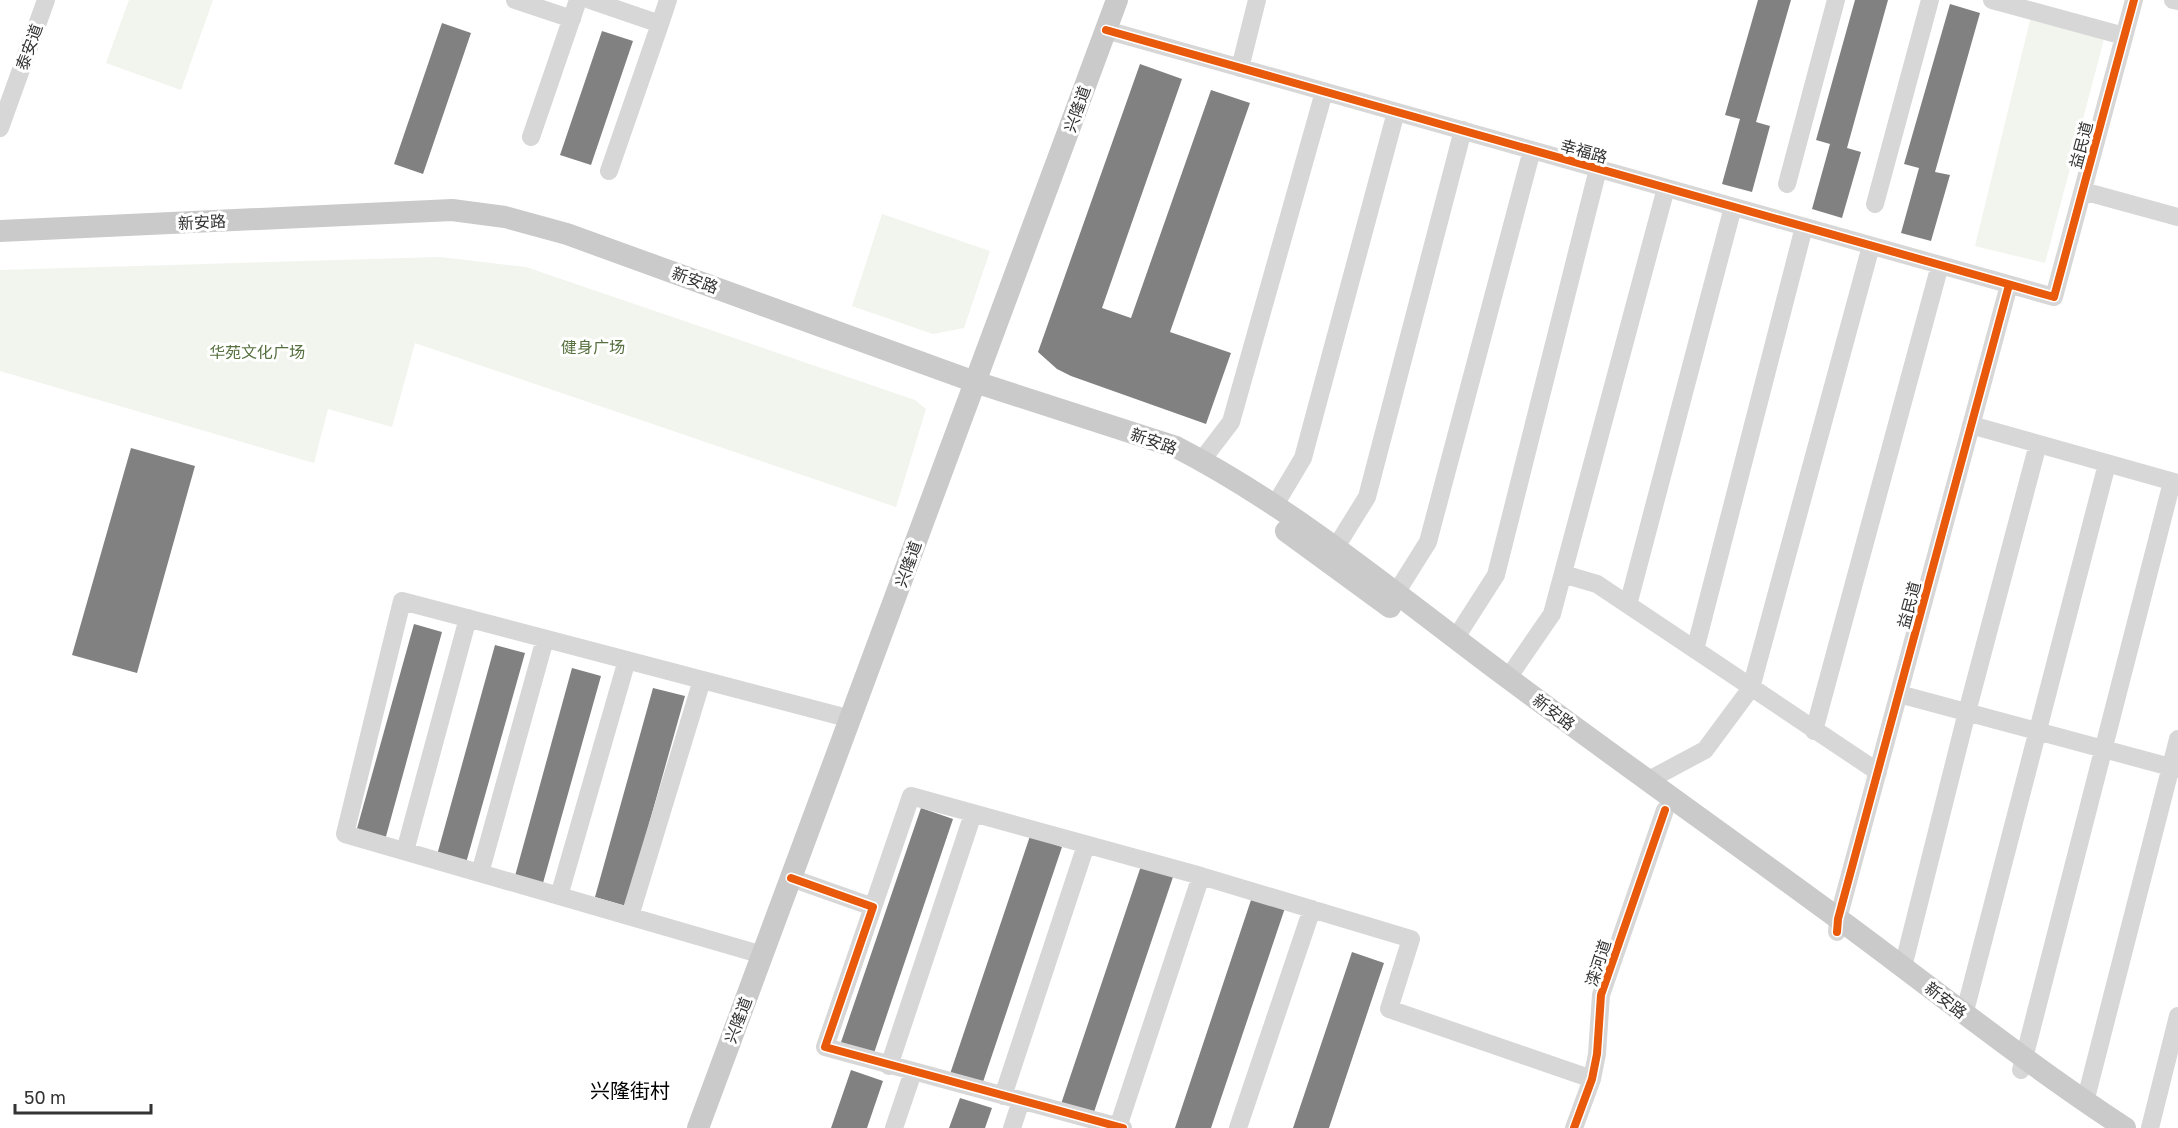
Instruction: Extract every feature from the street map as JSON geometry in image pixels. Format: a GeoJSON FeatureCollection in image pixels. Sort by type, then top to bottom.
{"type":"FeatureCollection","features":[{"type":"Feature","properties":{"kind":"main road","name":"兴隆道"},"geometry":{"type":"LineString","coordinates":[[698,1128],[1117,0]]}},
{"type":"Feature","properties":{"kind":"main road","name":"新安路"},"geometry":{"type":"LineString","coordinates":[[0,231],[452,210],[505,218],[567,234],[1160,456],[1198,473],[1283,528],[1665,810],[1903,968],[2104,1128]]}},
{"type":"Feature","properties":{"kind":"main road","name":"新安路"},"geometry":{"type":"LineString","coordinates":[[0,243],[453,223],[558,244],[974,388],[1176,447],[1202,460],[1275,505],[1336,547],[1455,639],[2023,1064],[2125,1128]]}},
{"type":"Feature","properties":{"kind":"street","name":"泰安道"},"geometry":{"type":"LineString","coordinates":[[0,128],[46,0]]}},
{"type":"Feature","properties":{"kind":"street"},"geometry":{"type":"LineString","coordinates":[[515,0],[552,6],[572,19]]}},
{"type":"Feature","properties":{"kind":"street"},"geometry":{"type":"LineString","coordinates":[[531,137],[578,0]]}},
{"type":"Feature","properties":{"kind":"street"},"geometry":{"type":"LineString","coordinates":[[590,0],[660,24]]}},
{"type":"Feature","properties":{"kind":"street"},"geometry":{"type":"LineString","coordinates":[[609,171],[668,0]]}},
{"type":"Feature","properties":{"kind":"street"},"geometry":{"type":"LineString","coordinates":[[1240,68],[1257,0]]}},
{"type":"Feature","properties":{"kind":"street"},"geometry":{"type":"LineString","coordinates":[[1787,184],[1836,0]]}},
{"type":"Feature","properties":{"kind":"street"},"geometry":{"type":"LineString","coordinates":[[1875,204],[1930,0]]}},
{"type":"Feature","properties":{"kind":"street"},"geometry":{"type":"LineString","coordinates":[[1992,0],[2124,36]]}},
{"type":"Feature","properties":{"kind":"street","name":"益民道"},"geometry":{"type":"LineString","coordinates":[[2054,297],[2134,0]]}},
{"type":"Feature","properties":{"kind":"street"},"geometry":{"type":"LineString","coordinates":[[2173,0],[2178,1]]}},
{"type":"Feature","properties":{"kind":"street","name":"幸福路"},"geometry":{"type":"LineString","coordinates":[[1106,30],[2054,297]]}},
{"type":"Feature","properties":{"kind":"street"},"geometry":{"type":"LineString","coordinates":[[1202,460],[1231,422],[1324,92]]}},
{"type":"Feature","properties":{"kind":"street"},"geometry":{"type":"LineString","coordinates":[[1275,505],[1303,458],[1396,112]]}},
{"type":"Feature","properties":{"kind":"street"},"geometry":{"type":"LineString","coordinates":[[1336,547],[1367,497],[1463,130]]}},
{"type":"Feature","properties":{"kind":"street"},"geometry":{"type":"LineString","coordinates":[[1396,593],[1428,542],[1532,150]]}},
{"type":"Feature","properties":{"kind":"street"},"geometry":{"type":"LineString","coordinates":[[1455,639],[1496,575],[1598,169]]}},
{"type":"Feature","properties":{"kind":"street"},"geometry":{"type":"LineString","coordinates":[[1508,678],[1552,614],[1666,188]]}},
{"type":"Feature","properties":{"kind":"street"},"geometry":{"type":"LineString","coordinates":[[2082,191],[2178,215]]}},
{"type":"Feature","properties":{"kind":"street"},"geometry":{"type":"LineString","coordinates":[[1628,605],[1733,207]]}},
{"type":"Feature","properties":{"kind":"street"},"geometry":{"type":"LineString","coordinates":[[1695,650],[1804,227]]}},
{"type":"Feature","properties":{"kind":"street"},"geometry":{"type":"LineString","coordinates":[[1647,781],[1705,750],[1751,688],[1871,246]]}},
{"type":"Feature","properties":{"kind":"street"},"geometry":{"type":"LineString","coordinates":[[1814,731],[1940,265]]}},
{"type":"Feature","properties":{"kind":"street","name":"益民道"},"geometry":{"type":"LineString","coordinates":[[1837,925],[2009,285]]}},
{"type":"Feature","properties":{"kind":"street"},"geometry":{"type":"LineString","coordinates":[[1971,425],[2175,483],[2102,748],[2023,1064]]}},
{"type":"Feature","properties":{"kind":"street"},"geometry":{"type":"LineString","coordinates":[[1903,968],[1967,712],[2038,444]]}},
{"type":"Feature","properties":{"kind":"street"},"geometry":{"type":"LineString","coordinates":[[1964,1015],[2107,464]]}},
{"type":"Feature","properties":{"kind":"street"},"geometry":{"type":"LineString","coordinates":[[1563,574],[1597,584],[1878,772]]}},
{"type":"Feature","properties":{"kind":"street"},"geometry":{"type":"LineString","coordinates":[[763,955],[345,834],[402,601],[850,719]]}},
{"type":"Feature","properties":{"kind":"street"},"geometry":{"type":"LineString","coordinates":[[405,851],[468,618]]}},
{"type":"Feature","properties":{"kind":"street"},"geometry":{"type":"LineString","coordinates":[[480,873],[545,639]]}},
{"type":"Feature","properties":{"kind":"street"},"geometry":{"type":"LineString","coordinates":[[559,896],[627,660]]}},
{"type":"Feature","properties":{"kind":"street"},"geometry":{"type":"LineString","coordinates":[[630,916],[702,680]]}},
{"type":"Feature","properties":{"kind":"street"},"geometry":{"type":"LineString","coordinates":[[1899,694],[2174,768]]}},
{"type":"Feature","properties":{"kind":"street"},"geometry":{"type":"LineString","coordinates":[[2085,1102],[2174,768],[2178,739]]}},
{"type":"Feature","properties":{"kind":"street"},"geometry":{"type":"LineString","coordinates":[[1201,876],[1120,1127],[825,1047],[911,796],[1201,876],[1411,939],[1389,1009],[1592,1079]]}},
{"type":"Feature","properties":{"kind":"street","name":"滦河道"},"geometry":{"type":"LineString","coordinates":[[1574,1128],[1592,1079],[1597,1054],[1601,995],[1665,810]]}},
{"type":"Feature","properties":{"kind":"street"},"geometry":{"type":"LineString","coordinates":[[889,1066],[973,814]]}},
{"type":"Feature","properties":{"kind":"street"},"geometry":{"type":"LineString","coordinates":[[1003,1096],[1086,845]]}},
{"type":"Feature","properties":{"kind":"street"},"geometry":{"type":"LineString","coordinates":[[791,878],[873,907]]}},
{"type":"Feature","properties":{"kind":"street"},"geometry":{"type":"LineString","coordinates":[[1238,1128],[1312,909]]}},
{"type":"Feature","properties":{"kind":"street"},"geometry":{"type":"LineString","coordinates":[[2150,1128],[2178,1016]]}},
{"type":"Feature","properties":{"kind":"street"},"geometry":{"type":"LineString","coordinates":[[894,1128],[913,1072]]}},
{"type":"Feature","properties":{"kind":"street"},"geometry":{"type":"LineString","coordinates":[[1012,1128],[1021,1101]]}},
{"type":"Feature","properties":{"kind":"green space"},"geometry":{"type":"Polygon","coordinates":[[[129,0],[213,0],[181,90],[106,63],[129,0]]]}},
{"type":"Feature","properties":{"kind":"green space"},"geometry":{"type":"Polygon","coordinates":[[[2034,4],[2108,24],[2045,263],[1975,246],[2034,4]]]}},
{"type":"Feature","properties":{"kind":"green space"},"geometry":{"type":"Polygon","coordinates":[[[882,214],[990,251],[964,328],[933,334],[852,306],[882,214]]]}},
{"type":"Feature","properties":{"kind":"green space"},"geometry":{"type":"Polygon","coordinates":[[[440,257],[526,267],[915,400],[926,409],[896,507],[415,343],[392,427],[328,409],[314,463],[0,371],[0,270],[440,257]]]}},
{"type":"Feature","properties":{"kind":"building"},"geometry":{"type":"Polygon","coordinates":[[[1758,0],[1791,0],[1756,122],[1770,126],[1752,192],[1722,184],[1740,119],[1725,115],[1758,0]]]}},
{"type":"Feature","properties":{"kind":"building"},"geometry":{"type":"Polygon","coordinates":[[[1855,0],[1888,0],[1847,148],[1861,152],[1842,218],[1812,209],[1830,144],[1816,140],[1855,0]]]}},
{"type":"Feature","properties":{"kind":"building"},"geometry":{"type":"Polygon","coordinates":[[[1950,4],[1980,13],[1935,172],[1950,175],[1931,241],[1901,233],[1919,168],[1904,164],[1950,4]]]}},
{"type":"Feature","properties":{"kind":"building"},"geometry":{"type":"Polygon","coordinates":[[[442,23],[471,33],[423,174],[394,164],[442,23]]]}},
{"type":"Feature","properties":{"kind":"building"},"geometry":{"type":"Polygon","coordinates":[[[602,31],[633,41],[591,165],[560,155],[602,31]]]}},
{"type":"Feature","properties":{"kind":"building"},"geometry":{"type":"Polygon","coordinates":[[[1140,64],[1182,79],[1102,308],[1131,318],[1211,90],[1250,103],[1170,332],[1231,353],[1206,424],[1071,376],[1057,369],[1038,352],[1140,64]]]}},
{"type":"Feature","properties":{"kind":"building"},"geometry":{"type":"Polygon","coordinates":[[[131,448],[195,466],[137,673],[72,655],[131,448]]]}},
{"type":"Feature","properties":{"kind":"building"},"geometry":{"type":"Polygon","coordinates":[[[414,624],[442,632],[385,840],[356,832],[414,624]]]}},
{"type":"Feature","properties":{"kind":"building"},"geometry":{"type":"Polygon","coordinates":[[[495,645],[525,653],[466,863],[437,855],[495,645]]]}},
{"type":"Feature","properties":{"kind":"building"},"geometry":{"type":"Polygon","coordinates":[[[572,668],[601,676],[543,883],[515,876],[572,668]]]}},
{"type":"Feature","properties":{"kind":"building"},"geometry":{"type":"Polygon","coordinates":[[[653,688],[685,696],[626,906],[595,897],[653,688]]]}},
{"type":"Feature","properties":{"kind":"building"},"geometry":{"type":"Polygon","coordinates":[[[921,808],[953,819],[873,1056],[840,1045],[921,808]]]}},
{"type":"Feature","properties":{"kind":"building"},"geometry":{"type":"Polygon","coordinates":[[[1030,836],[1062,847],[982,1085],[950,1074],[1030,836]]]}},
{"type":"Feature","properties":{"kind":"building"},"geometry":{"type":"Polygon","coordinates":[[[1141,866],[1173,877],[1093,1115],[1061,1104],[1141,866]]]}},
{"type":"Feature","properties":{"kind":"building"},"geometry":{"type":"Polygon","coordinates":[[[1253,894],[1286,905],[1211,1128],[1175,1128],[1253,894]]]}},
{"type":"Feature","properties":{"kind":"building"},"geometry":{"type":"Polygon","coordinates":[[[1352,952],[1384,963],[1329,1128],[1293,1128],[1352,952]]]}},
{"type":"Feature","properties":{"kind":"building"},"geometry":{"type":"Polygon","coordinates":[[[851,1070],[883,1081],[867,1128],[831,1128],[851,1070]]]}},
{"type":"Feature","properties":{"kind":"building"},"geometry":{"type":"Polygon","coordinates":[[[960,1098],[992,1108],[985,1128],[949,1128],[960,1098]]]}},
{"type":"Feature","properties":{"kind":"cycle path"},"geometry":{"type":"LineString","coordinates":[[1106,30],[2054,297],[2134,0]]}},
{"type":"Feature","properties":{"kind":"cycle path"},"geometry":{"type":"LineString","coordinates":[[1837,932],[1838,919],[2009,285]]}},
{"type":"Feature","properties":{"kind":"cycle path"},"geometry":{"type":"LineString","coordinates":[[1574,1128],[1592,1079],[1597,1054],[1601,995],[1665,810]]}},
{"type":"Feature","properties":{"kind":"cycle path"},"geometry":{"type":"LineString","coordinates":[[791,878],[873,907],[825,1047],[1123,1128]]}},
{"type":"Feature","properties":{"kind":"district","name":"兴隆街村"},"geometry":{"type":"Point","coordinates":[630,1090]}},
{"type":"Feature","properties":{"kind":"park label","name":"健身广场"},"geometry":{"type":"Point","coordinates":[593,347]}},
{"type":"Feature","properties":{"kind":"park label","name":"华苑文化广场"},"geometry":{"type":"Point","coordinates":[257,352]}}]}
